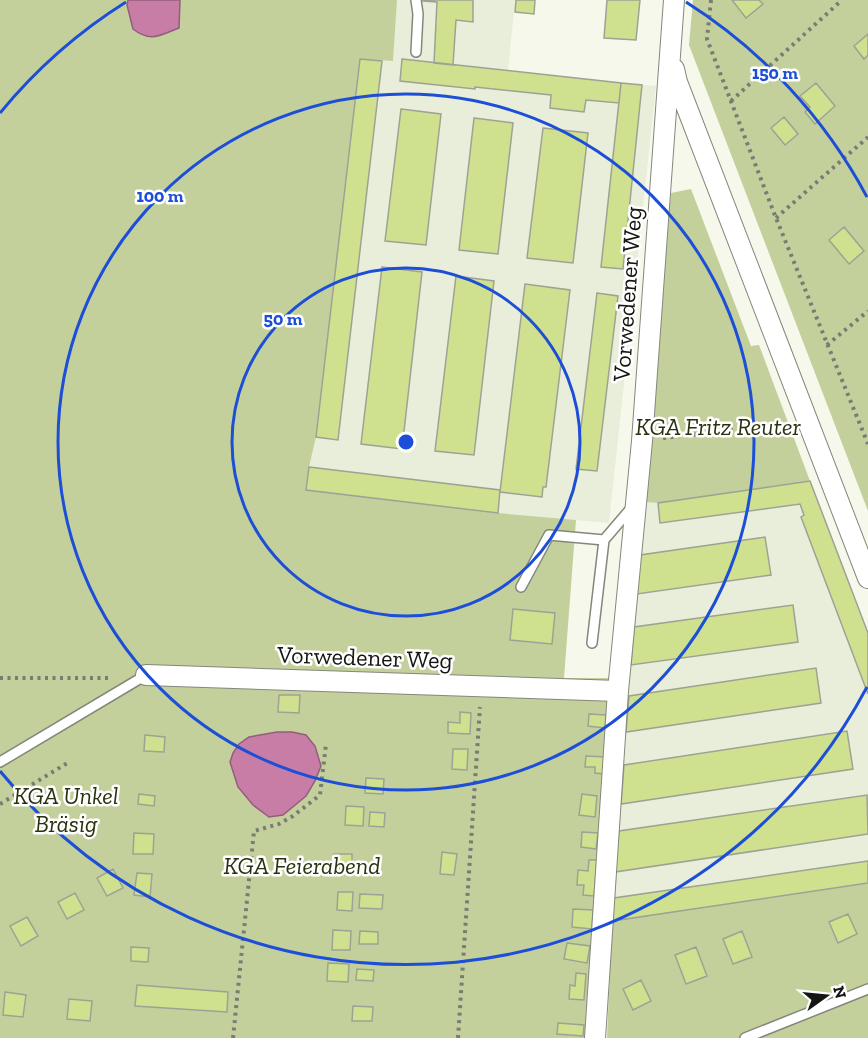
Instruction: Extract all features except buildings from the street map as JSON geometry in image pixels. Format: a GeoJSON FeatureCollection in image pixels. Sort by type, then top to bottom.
{"type":"FeatureCollection","features":[{"type":"Feature","properties":{"kind":"street","name":"Vorwedener Weg"},"geometry":{"type":"LineString","coordinates":[[595,1038],[618,692],[642,441],[674,0]]}},
{"type":"Feature","properties":{"kind":"street","name":"Vorwedener Weg"},"geometry":{"type":"LineString","coordinates":[[671,43],[672,63],[677,82],[868,578]]}},
{"type":"Feature","properties":{"kind":"street","name":"Vorwedener Weg"},"geometry":{"type":"LineString","coordinates":[[146,675],[618,692]]}},
{"type":"Feature","properties":{"kind":"lane"},"geometry":{"type":"LineString","coordinates":[[416,0],[418,14],[416,52]]}},
{"type":"Feature","properties":{"kind":"lane"},"geometry":{"type":"LineString","coordinates":[[592,643],[604,540],[636,503]]}},
{"type":"Feature","properties":{"kind":"lane"},"geometry":{"type":"LineString","coordinates":[[521,587],[549,536],[604,540]]}},
{"type":"Feature","properties":{"kind":"lane"},"geometry":{"type":"LineString","coordinates":[[0,762],[146,675]]}},
{"type":"Feature","properties":{"kind":"lane"},"geometry":{"type":"LineString","coordinates":[[745,1038],[868,989]]}},
{"type":"Feature","properties":{"kind":"path"},"geometry":{"type":"LineString","coordinates":[[711,0],[707,39],[776,218],[868,442]]}},
{"type":"Feature","properties":{"kind":"path"},"geometry":{"type":"LineString","coordinates":[[731,101],[842,0]]}},
{"type":"Feature","properties":{"kind":"path"},"geometry":{"type":"LineString","coordinates":[[776,218],[868,137]]}},
{"type":"Feature","properties":{"kind":"path"},"geometry":{"type":"LineString","coordinates":[[827,345],[868,311]]}},
{"type":"Feature","properties":{"kind":"path"},"geometry":{"type":"LineString","coordinates":[[642,441],[761,427]]}},
{"type":"Feature","properties":{"kind":"path"},"geometry":{"type":"LineString","coordinates":[[0,678],[110,678],[146,675]]}},
{"type":"Feature","properties":{"kind":"path"},"geometry":{"type":"LineString","coordinates":[[458,1038],[480,706]]}},
{"type":"Feature","properties":{"kind":"path"},"geometry":{"type":"LineString","coordinates":[[233,1038],[254,831],[279,825],[320,795],[326,744]]}},
{"type":"Feature","properties":{"kind":"path"},"geometry":{"type":"LineString","coordinates":[[0,804],[69,762]]}},
{"type":"Feature","properties":{"kind":"shaded area"},"geometry":{"type":"Polygon","coordinates":[[[128,0],[180,0],[179,28],[150,37],[139,33],[133,29],[127,5],[128,0]]]}},
{"type":"Feature","properties":{"kind":"shaded area"},"geometry":{"type":"Polygon","coordinates":[[[397,0],[515,0],[508,71],[656,86],[609,523],[498,513],[306,490],[316,437],[360,59],[393,61],[397,0]]]}},
{"type":"Feature","properties":{"kind":"shaded area"},"geometry":{"type":"Polygon","coordinates":[[[810,481],[868,633],[868,883],[612,921],[643,502],[658,503],[810,481]]]}},
{"type":"Feature","properties":{"kind":"shaded area"},"geometry":{"type":"Polygon","coordinates":[[[277,732],[306,735],[315,746],[321,766],[306,796],[283,815],[269,817],[253,805],[238,787],[230,762],[239,744],[249,737],[277,732]]]}},
{"type":"Feature","properties":{"kind":"green space"},"geometry":{"type":"Polygon","coordinates":[[[0,0],[397,0],[393,61],[360,59],[316,437],[306,489],[498,513],[576,520],[564,678],[611,678],[586,1038],[0,1038],[0,0]]]}},
{"type":"Feature","properties":{"kind":"green space","name":"KGA Fritz Reuter"},"geometry":{"type":"Polygon","coordinates":[[[693,0],[868,0],[868,511],[689,45],[693,0]]]}},
{"type":"Feature","properties":{"kind":"green space","name":"KGA Fritz Reuter"},"geometry":{"type":"Polygon","coordinates":[[[691,189],[751,346],[759,345],[810,481],[658,503],[643,502],[671,193],[691,189]]]}},
{"type":"Feature","properties":{"kind":"green space"},"geometry":{"type":"Polygon","coordinates":[[[868,883],[868,1038],[607,1038],[612,921],[868,883]]]}},
{"type":"Feature","properties":{"kind":"park label","name":"KGA Unkel Bräsig"},"geometry":{"type":"Point","coordinates":[66,809]}},
{"type":"Feature","properties":{"kind":"park label","name":"KGA Feierabend"},"geometry":{"type":"Point","coordinates":[302,865]}}]}
